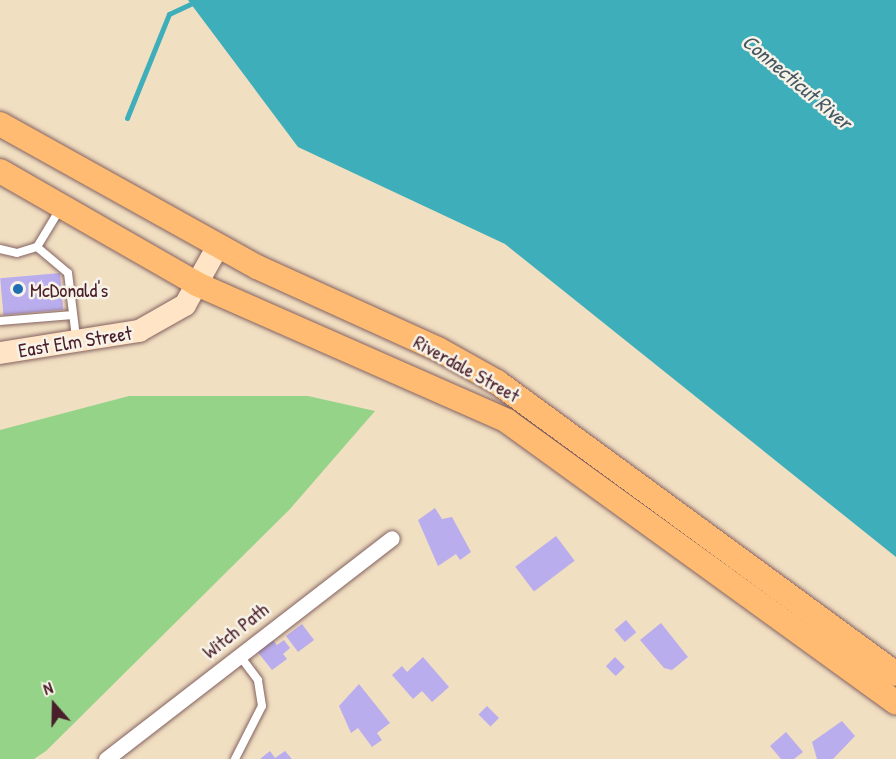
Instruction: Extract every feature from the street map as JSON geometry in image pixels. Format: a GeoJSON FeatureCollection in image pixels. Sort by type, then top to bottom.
{"type":"FeatureCollection","features":[{"type":"Feature","properties":{"kind":"main road","name":"Riverdale Street"},"geometry":{"type":"LineString","coordinates":[[0,124],[218,246],[497,382],[896,674]]}},
{"type":"Feature","properties":{"kind":"main road","name":"Riverdale Street"},"geometry":{"type":"LineString","coordinates":[[0,171],[60,209],[197,284],[507,421],[896,703]]}},
{"type":"Feature","properties":{"kind":"main road","name":"East Elm Street"},"geometry":{"type":"LineString","coordinates":[[0,353],[139,332],[185,305],[218,246]]}},
{"type":"Feature","properties":{"kind":"street","name":"Witch Path"},"geometry":{"type":"LineString","coordinates":[[106,759],[238,654],[392,538]]}},
{"type":"Feature","properties":{"kind":"lane"},"geometry":{"type":"LineString","coordinates":[[0,249],[17,253],[37,247],[60,209]]}},
{"type":"Feature","properties":{"kind":"lane"},"geometry":{"type":"LineString","coordinates":[[37,247],[68,273],[77,343]]}},
{"type":"Feature","properties":{"kind":"lane"},"geometry":{"type":"LineString","coordinates":[[0,321],[74,315]]}},
{"type":"Feature","properties":{"kind":"lane"},"geometry":{"type":"LineString","coordinates":[[235,759],[260,717],[262,690],[238,654]]}},
{"type":"Feature","properties":{"kind":"green space"},"geometry":{"type":"Polygon","coordinates":[[[129,396],[308,396],[375,411],[290,509],[46,751],[34,759],[0,759],[0,430],[129,396]]]}},
{"type":"Feature","properties":{"kind":"water","name":"Connecticut River"},"geometry":{"type":"Polygon","coordinates":[[[188,0],[896,0],[896,557],[505,244],[298,147],[188,0]]]}},
{"type":"Feature","properties":{"kind":"building"},"geometry":{"type":"Polygon","coordinates":[[[60,273],[63,310],[3,315],[0,278],[60,273]]]}},
{"type":"Feature","properties":{"kind":"building"},"geometry":{"type":"Polygon","coordinates":[[[435,508],[442,519],[452,517],[471,552],[460,560],[456,554],[438,566],[418,520],[435,508]]]}},
{"type":"Feature","properties":{"kind":"building"},"geometry":{"type":"Polygon","coordinates":[[[556,536],[575,561],[534,591],[515,567],[556,536]]]}},
{"type":"Feature","properties":{"kind":"building"},"geometry":{"type":"Polygon","coordinates":[[[626,620],[636,632],[625,642],[615,630],[626,620]]]}},
{"type":"Feature","properties":{"kind":"building"},"geometry":{"type":"Polygon","coordinates":[[[661,623],[688,657],[672,670],[664,668],[640,640],[661,623]]]}},
{"type":"Feature","properties":{"kind":"building"},"geometry":{"type":"Polygon","coordinates":[[[302,624],[314,640],[298,652],[286,636],[302,624]]]}},
{"type":"Feature","properties":{"kind":"building"},"geometry":{"type":"Polygon","coordinates":[[[271,638],[277,645],[284,640],[290,648],[283,654],[287,659],[272,670],[256,650],[271,638]]]}},
{"type":"Feature","properties":{"kind":"building"},"geometry":{"type":"Polygon","coordinates":[[[423,657],[449,687],[432,702],[422,691],[413,699],[392,675],[402,666],[407,672],[423,657]]]}},
{"type":"Feature","properties":{"kind":"building"},"geometry":{"type":"Polygon","coordinates":[[[615,657],[625,667],[616,676],[606,666],[615,657]]]}},
{"type":"Feature","properties":{"kind":"building"},"geometry":{"type":"Polygon","coordinates":[[[359,684],[390,723],[377,733],[382,740],[372,747],[358,728],[351,733],[339,706],[359,684]]]}},
{"type":"Feature","properties":{"kind":"building"},"geometry":{"type":"Polygon","coordinates":[[[487,706],[499,718],[491,727],[479,714],[487,706]]]}},
{"type":"Feature","properties":{"kind":"building"},"geometry":{"type":"Polygon","coordinates":[[[842,721],[855,736],[833,759],[817,759],[812,742],[842,721]]]}},
{"type":"Feature","properties":{"kind":"building"},"geometry":{"type":"Polygon","coordinates":[[[786,732],[803,752],[794,759],[781,759],[770,746],[786,732]]]}},
{"type":"Feature","properties":{"kind":"building"},"geometry":{"type":"Polygon","coordinates":[[[270,751],[275,758],[285,751],[292,759],[260,759],[270,751]]]}},
{"type":"Feature","properties":{"kind":"waterway"},"geometry":{"type":"LineString","coordinates":[[127,118],[169,14],[199,0]]}},
{"type":"Feature","properties":{"kind":"place","name":"McDonald's"},"geometry":{"type":"Point","coordinates":[18,289]}}]}
